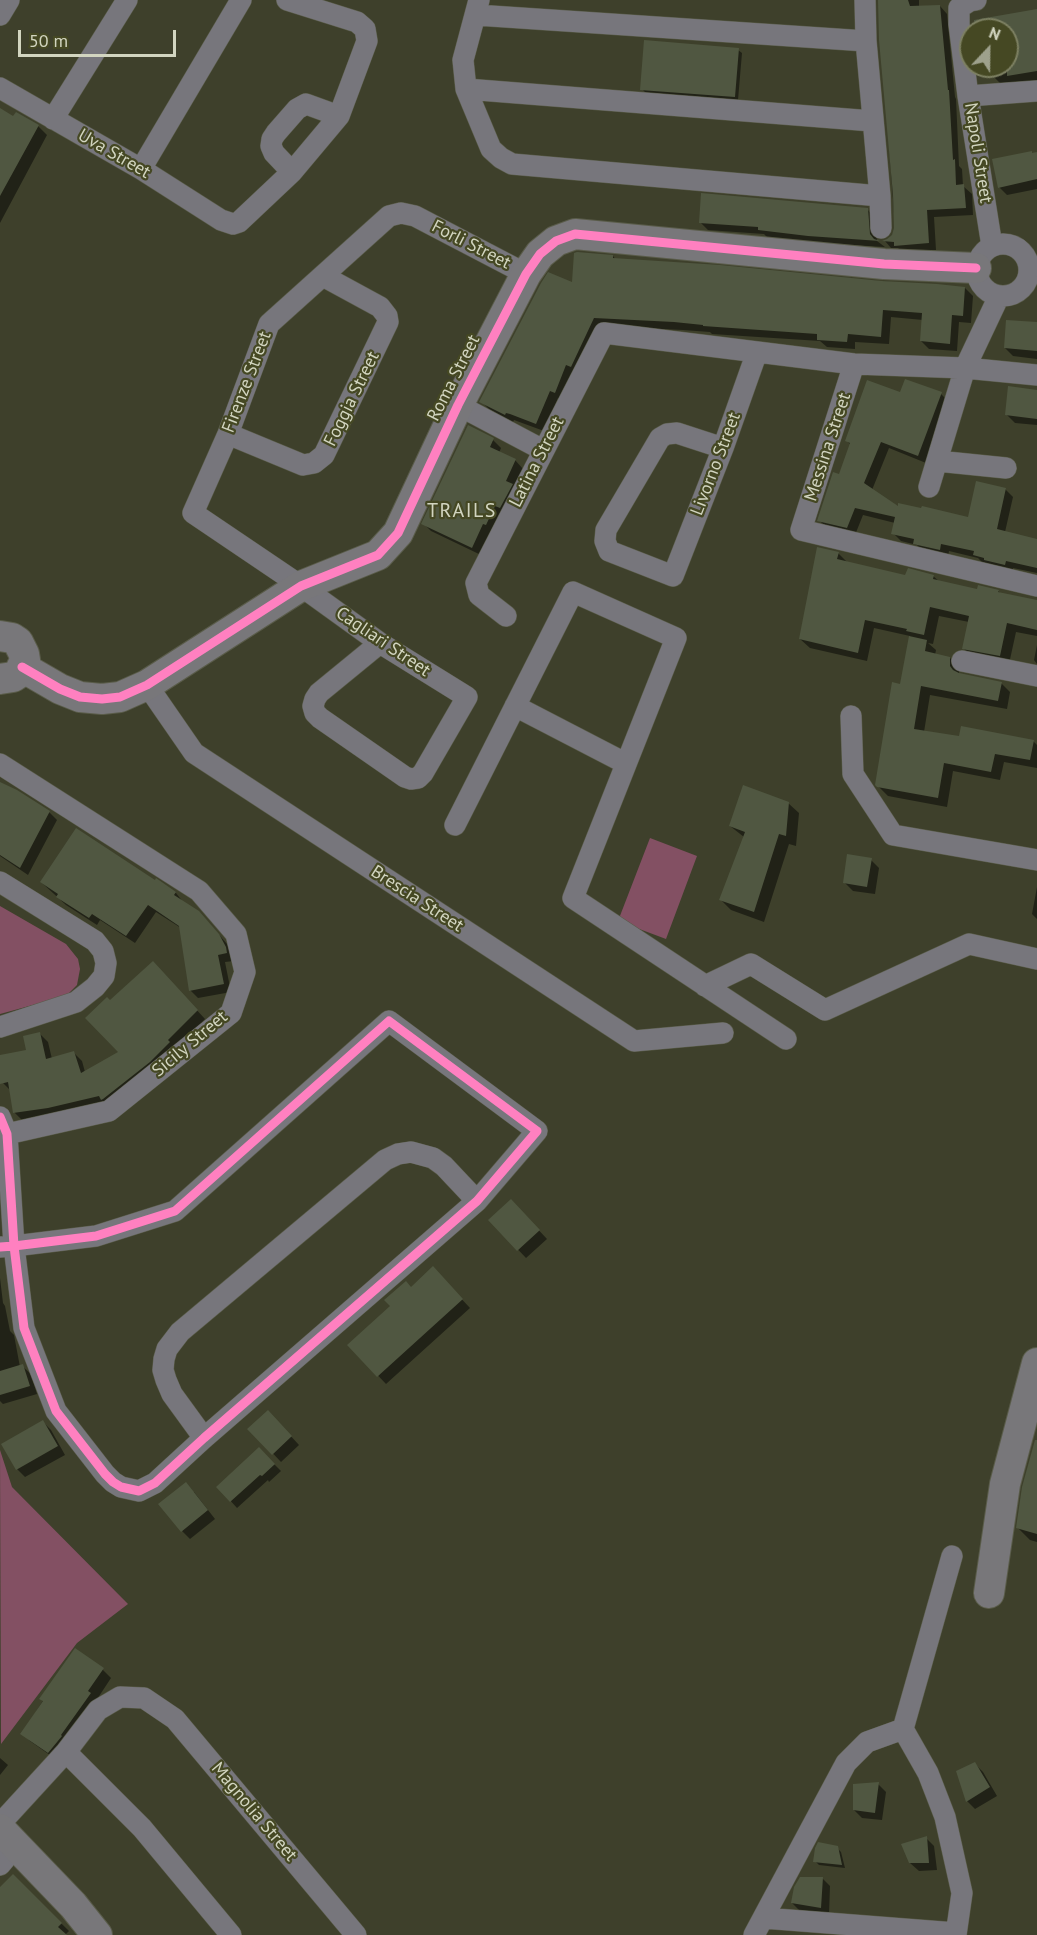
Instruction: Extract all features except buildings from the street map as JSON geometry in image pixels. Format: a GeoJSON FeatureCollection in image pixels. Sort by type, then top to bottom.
{"type":"FeatureCollection","features":[{"type":"Feature","properties":{"kind":"street"},"geometry":{"type":"LineString","coordinates":[[0,15],[9,0]]}},
{"type":"Feature","properties":{"kind":"street"},"geometry":{"type":"LineString","coordinates":[[53,119],[127,0]]}},
{"type":"Feature","properties":{"kind":"street"},"geometry":{"type":"LineString","coordinates":[[141,169],[241,0]]}},
{"type":"Feature","properties":{"kind":"street"},"geometry":{"type":"LineString","coordinates":[[287,0],[362,25],[367,41],[339,116],[292,172],[274,153],[272,139],[297,110],[306,104],[339,116]]}},
{"type":"Feature","properties":{"kind":"street"},"geometry":{"type":"LineString","coordinates":[[865,0],[866,41],[881,228]]}},
{"type":"Feature","properties":{"kind":"street","name":"Napoli Street"},"geometry":{"type":"LineString","coordinates":[[976,0],[959,8],[984,257]]}},
{"type":"Feature","properties":{"kind":"street"},"geometry":{"type":"LineString","coordinates":[[866,41],[478,7],[463,60],[466,89],[492,149],[512,164],[880,196]]}},
{"type":"Feature","properties":{"kind":"street","name":"Uva Street"},"geometry":{"type":"LineString","coordinates":[[0,88],[141,169],[226,223],[233,224],[244,219],[292,172]]}},
{"type":"Feature","properties":{"kind":"street"},"geometry":{"type":"LineString","coordinates":[[466,89],[872,121]]}},
{"type":"Feature","properties":{"kind":"street"},"geometry":{"type":"LineString","coordinates":[[968,96],[1037,91]]}},
{"type":"Feature","properties":{"kind":"street","name":"Firenze Street"},"geometry":{"type":"LineString","coordinates":[[193,513],[228,434],[269,324],[389,216],[401,213],[415,216]]}},
{"type":"Feature","properties":{"kind":"street","name":"Forli Street"},"geometry":{"type":"LineString","coordinates":[[415,216],[526,273]]}},
{"type":"Feature","properties":{"kind":"street","name":"Roma Street"},"geometry":{"type":"LineString","coordinates":[[11,673],[80,697],[102,699],[120,697],[147,685],[301,586],[378,555],[398,532],[458,405],[526,273],[540,254],[556,241],[575,234],[884,264],[984,257]]}},
{"type":"Feature","properties":{"kind":"street"},"geometry":{"type":"LineString","coordinates":[[1001,244],[1018,249],[1033,273],[1016,293],[999,296],[991,294],[980,283],[984,257],[1001,244]]}},
{"type":"Feature","properties":{"kind":"street","name":"Foggia Street"},"geometry":{"type":"LineString","coordinates":[[228,434],[303,465],[314,463],[324,455],[388,322],[387,316],[380,307],[323,276]]}},
{"type":"Feature","properties":{"kind":"street"},"geometry":{"type":"LineString","coordinates":[[929,487],[965,368],[999,296]]}},
{"type":"Feature","properties":{"kind":"street","name":"Latina Street"},"geometry":{"type":"LineString","coordinates":[[506,616],[479,595],[476,584],[604,333],[757,352]]}},
{"type":"Feature","properties":{"kind":"street"},"geometry":{"type":"LineString","coordinates":[[757,352],[854,364],[965,368],[1037,375]]}},
{"type":"Feature","properties":{"kind":"street","name":"Livorno Street"},"geometry":{"type":"LineString","coordinates":[[723,448],[677,433],[660,438],[606,530],[605,541],[609,551],[673,576],[723,448],[757,352]]}},
{"type":"Feature","properties":{"kind":"street","name":"Messina Street"},"geometry":{"type":"LineString","coordinates":[[854,364],[801,530],[1037,586]]}},
{"type":"Feature","properties":{"kind":"street"},"geometry":{"type":"LineString","coordinates":[[458,405],[543,450]]}},
{"type":"Feature","properties":{"kind":"street"},"geometry":{"type":"LineString","coordinates":[[937,461],[1006,468]]}},
{"type":"Feature","properties":{"kind":"street","name":"Cagliari Street"},"geometry":{"type":"LineString","coordinates":[[193,513],[380,643],[466,697],[418,778],[405,777],[320,718],[313,706],[319,693],[380,643]]}},
{"type":"Feature","properties":{"kind":"street"},"geometry":{"type":"LineString","coordinates":[[455,825],[573,592],[676,638],[573,898],[786,1039]]}},
{"type":"Feature","properties":{"kind":"street"},"geometry":{"type":"LineString","coordinates":[[0,636],[12,638],[22,647],[25,660],[11,673]]}},
{"type":"Feature","properties":{"kind":"street"},"geometry":{"type":"LineString","coordinates":[[962,661],[1037,676]]}},
{"type":"Feature","properties":{"kind":"street","name":"Brescia Street"},"geometry":{"type":"LineString","coordinates":[[147,685],[194,753],[634,1041],[723,1033]]}},
{"type":"Feature","properties":{"kind":"street"},"geometry":{"type":"LineString","coordinates":[[515,706],[625,763]]}},
{"type":"Feature","properties":{"kind":"street"},"geometry":{"type":"LineString","coordinates":[[851,716],[853,774],[893,836],[1037,860]]}},
{"type":"Feature","properties":{"kind":"street","name":"Sicily Street"},"geometry":{"type":"LineString","coordinates":[[0,764],[199,891],[236,934],[245,972],[231,1013],[109,1111],[3,1125]]}},
{"type":"Feature","properties":{"kind":"street"},"geometry":{"type":"LineString","coordinates":[[0,882],[95,941],[103,951],[106,963],[104,976],[96,987],[76,1002],[0,1027]]}},
{"type":"Feature","properties":{"kind":"street"},"geometry":{"type":"LineString","coordinates":[[705,986],[751,964],[825,1010],[969,944],[1037,958]]}},
{"type":"Feature","properties":{"kind":"street"},"geometry":{"type":"LineString","coordinates":[[3,1125],[7,1247],[24,1328],[56,1410],[105,1474],[121,1488],[139,1491],[155,1483],[477,1201],[537,1131],[389,1021],[175,1211],[96,1236],[7,1247]]}},
{"type":"Feature","properties":{"kind":"street"},"geometry":{"type":"LineString","coordinates":[[204,1438],[172,1394],[165,1380],[167,1349],[180,1332],[385,1160],[398,1154],[411,1152],[433,1158],[444,1166],[477,1201]]}},
{"type":"Feature","properties":{"kind":"street"},"geometry":{"type":"LineString","coordinates":[[988,1593],[1005,1484],[1037,1363]]}},
{"type":"Feature","properties":{"kind":"street"},"geometry":{"type":"LineString","coordinates":[[903,1729],[867,1742],[846,1763],[758,1927],[956,1934],[962,1893],[945,1817],[928,1773],[903,1729],[952,1556]]}},
{"type":"Feature","properties":{"kind":"street","name":"Magnolia Street"},"geometry":{"type":"LineString","coordinates":[[66,1752],[98,1710],[120,1697],[144,1698],[175,1719],[356,1935]]}},
{"type":"Feature","properties":{"kind":"street"},"geometry":{"type":"LineString","coordinates":[[97,1935],[74,1905],[4,1841],[66,1752],[142,1828],[231,1935]]}},
{"type":"Feature","properties":{"kind":"shaded area"},"geometry":{"type":"Polygon","coordinates":[[[650,838],[697,856],[666,939],[618,921],[650,838]]]}},
{"type":"Feature","properties":{"kind":"shaded area"},"geometry":{"type":"Polygon","coordinates":[[[0,906],[66,944],[78,959],[80,969],[77,985],[66,996],[0,1014],[0,906]]]}},
{"type":"Feature","properties":{"kind":"shaded area"},"geometry":{"type":"Polygon","coordinates":[[[0,1450],[12,1487],[128,1604],[77,1643],[1,1744],[0,1450]]]}},
{"type":"Feature","properties":{"kind":"cycle path"},"geometry":{"type":"LineString","coordinates":[[22,667],[60,689],[80,697],[102,699],[120,697],[147,685],[301,586],[378,555],[398,533],[458,405],[526,274],[540,254],[556,241],[575,234],[884,264],[976,268]]}},
{"type":"Feature","properties":{"kind":"cycle path"},"geometry":{"type":"LineString","coordinates":[[0,1117],[7,1134],[14,1246],[24,1328],[56,1411],[113,1482],[121,1487],[139,1491],[155,1483],[477,1201],[537,1131],[389,1021],[175,1211],[96,1236],[14,1246],[0,1247]]}},
{"type":"Feature","properties":{"kind":"district","name":"TRAILS"},"geometry":{"type":"Point","coordinates":[462,511]}}]}
